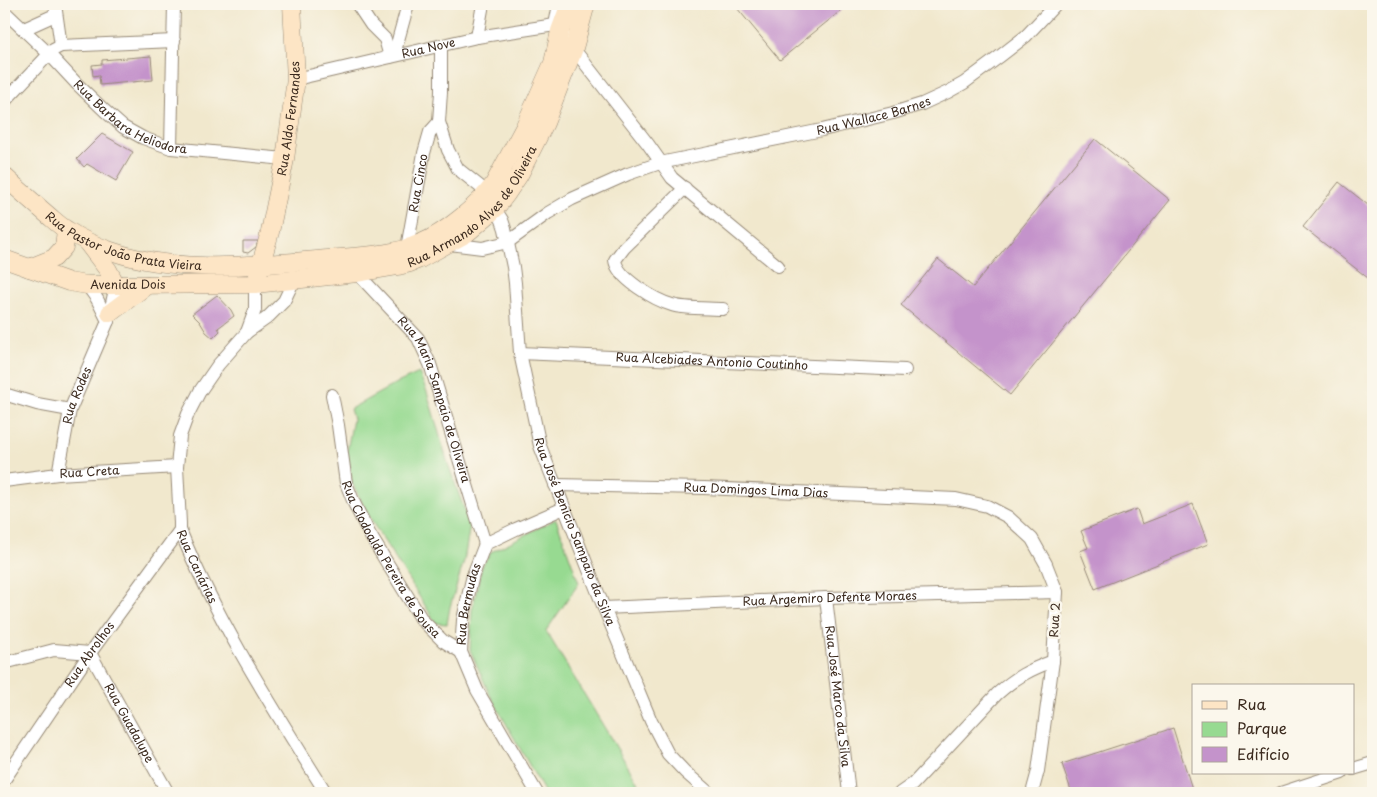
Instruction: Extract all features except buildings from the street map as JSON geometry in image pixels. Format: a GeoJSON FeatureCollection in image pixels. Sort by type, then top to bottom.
{"type":"FeatureCollection","features":[{"type":"Feature","properties":{"kind":"main road","name":"Rua Aldo Fernandes"},"geometry":{"type":"LineString","coordinates":[[255,284],[270,232],[286,159],[296,79],[292,4]]}},
{"type":"Feature","properties":{"kind":"main road","name":"Rua Armando Alves de Oliveira"},"geometry":{"type":"LineString","coordinates":[[255,284],[357,273],[410,263],[467,234],[491,201],[494,184],[524,128],[553,63],[557,28],[570,4]]}},
{"type":"Feature","properties":{"kind":"main road","name":"Rua Armando Alves de Oliveira"},"geometry":{"type":"LineString","coordinates":[[261,265],[364,256],[407,248],[439,234],[454,223],[507,193],[519,174],[545,122],[574,48],[586,4]]}},
{"type":"Feature","properties":{"kind":"main road","name":"Rua Pastor João Prata Vieira"},"geometry":{"type":"LineString","coordinates":[[4,176],[66,230],[112,251],[185,266],[261,265]]}},
{"type":"Feature","properties":{"kind":"main road"},"geometry":{"type":"LineString","coordinates":[[29,268],[54,258],[64,247],[66,230]]}},
{"type":"Feature","properties":{"kind":"main road"},"geometry":{"type":"LineString","coordinates":[[270,232],[294,280]]}},
{"type":"Feature","properties":{"kind":"main road"},"geometry":{"type":"LineString","coordinates":[[86,240],[108,270],[116,286]]}},
{"type":"Feature","properties":{"kind":"main road","name":"Avenida Dois"},"geometry":{"type":"LineString","coordinates":[[4,260],[69,282],[87,285],[255,284]]}},
{"type":"Feature","properties":{"kind":"main road"},"geometry":{"type":"LineString","coordinates":[[109,317],[147,285]]}},
{"type":"Feature","properties":{"kind":"street"},"geometry":{"type":"LineString","coordinates":[[171,148],[174,4]]}},
{"type":"Feature","properties":{"kind":"street"},"geometry":{"type":"LineString","coordinates":[[357,4],[371,25],[385,39],[392,56]]}},
{"type":"Feature","properties":{"kind":"street"},"geometry":{"type":"LineString","coordinates":[[392,56],[408,4]]}},
{"type":"Feature","properties":{"kind":"street"},"geometry":{"type":"LineString","coordinates":[[477,37],[483,4]]}},
{"type":"Feature","properties":{"kind":"street"},"geometry":{"type":"LineString","coordinates":[[559,4],[557,28],[648,144],[672,178],[778,266]]}},
{"type":"Feature","properties":{"kind":"street","name":"Rua Wallace Barnes"},"geometry":{"type":"LineString","coordinates":[[450,244],[482,248],[508,242],[548,213],[572,199],[628,174],[660,163],[822,130],[922,104],[964,83],[999,57],[1026,36],[1056,4]]}},
{"type":"Feature","properties":{"kind":"street"},"geometry":{"type":"LineString","coordinates":[[24,29],[55,9],[61,46]]}},
{"type":"Feature","properties":{"kind":"street","name":"Rua Barbara Heliodora"},"geometry":{"type":"LineString","coordinates":[[4,11],[123,127],[143,138],[171,148],[286,159]]}},
{"type":"Feature","properties":{"kind":"street","name":"Rua Nove"},"geometry":{"type":"LineString","coordinates":[[296,79],[477,37],[557,28]]}},
{"type":"Feature","properties":{"kind":"street"},"geometry":{"type":"LineString","coordinates":[[4,102],[53,50],[61,46],[174,41]]}},
{"type":"Feature","properties":{"kind":"street","name":"Rua Cinco"},"geometry":{"type":"LineString","coordinates":[[441,45],[439,122],[448,150],[458,170],[491,201]]}},
{"type":"Feature","properties":{"kind":"street","name":"Rua Cinco"},"geometry":{"type":"LineString","coordinates":[[407,248],[424,153],[430,132],[439,122]]}},
{"type":"Feature","properties":{"kind":"street"},"geometry":{"type":"LineString","coordinates":[[685,188],[614,260],[618,269],[637,287],[673,306],[723,309]]}},
{"type":"Feature","properties":{"kind":"street"},"geometry":{"type":"LineString","coordinates":[[491,201],[502,220],[508,242]]}},
{"type":"Feature","properties":{"kind":"street","name":"Rua José Benicio Sampaio da Silva"},"geometry":{"type":"LineString","coordinates":[[508,242],[515,283],[520,354],[540,446],[651,721],[668,754],[684,772],[709,793]]}},
{"type":"Feature","properties":{"kind":"street","name":"Rua Maria Sampaio de Oliveira"},"geometry":{"type":"LineString","coordinates":[[357,273],[418,338],[430,364],[485,544]]}},
{"type":"Feature","properties":{"kind":"street","name":"Rua Canárias"},"geometry":{"type":"LineString","coordinates":[[294,280],[284,301],[267,318],[247,332],[218,365],[200,391],[188,414],[180,436],[176,467],[180,530],[195,568],[259,685],[326,793]]}},
{"type":"Feature","properties":{"kind":"street","name":"Rua Canárias"},"geometry":{"type":"LineString","coordinates":[[247,332],[255,310],[255,284]]}},
{"type":"Feature","properties":{"kind":"street"},"geometry":{"type":"LineString","coordinates":[[87,285],[109,317]]}},
{"type":"Feature","properties":{"kind":"street","name":"Rua Rodes"},"geometry":{"type":"LineString","coordinates":[[58,474],[70,410],[109,317],[116,286]]}},
{"type":"Feature","properties":{"kind":"street","name":"Rua Alcebiades Antonio Coutinho"},"geometry":{"type":"LineString","coordinates":[[520,354],[905,370]]}},
{"type":"Feature","properties":{"kind":"street"},"geometry":{"type":"LineString","coordinates":[[4,394],[37,404],[70,410]]}},
{"type":"Feature","properties":{"kind":"street","name":"Rua Clodoaldo Pereira de Sousa"},"geometry":{"type":"LineString","coordinates":[[332,395],[346,483],[370,535],[422,620],[443,641],[461,652]]}},
{"type":"Feature","properties":{"kind":"street","name":"Rua Creta"},"geometry":{"type":"LineString","coordinates":[[4,481],[58,474],[176,467]]}},
{"type":"Feature","properties":{"kind":"street","name":"Rua Domingos Lima Dias"},"geometry":{"type":"LineString","coordinates":[[555,485],[714,489],[956,499]]}},
{"type":"Feature","properties":{"kind":"street","name":"Rua 2"},"geometry":{"type":"LineString","coordinates":[[956,499],[987,506],[1008,517],[1032,539],[1046,564],[1056,592],[1053,661],[1038,771],[1032,793]]}},
{"type":"Feature","properties":{"kind":"street"},"geometry":{"type":"LineString","coordinates":[[485,544],[564,508]]}},
{"type":"Feature","properties":{"kind":"street","name":"Rua Abrolhos"},"geometry":{"type":"LineString","coordinates":[[4,780],[90,653],[180,530]]}},
{"type":"Feature","properties":{"kind":"street","name":"Rua Bermudas"},"geometry":{"type":"LineString","coordinates":[[485,544],[473,575],[469,592],[463,620],[461,652],[477,690],[537,793]]}},
{"type":"Feature","properties":{"kind":"street","name":"Rua Argemiro Defente Moraes"},"geometry":{"type":"LineString","coordinates":[[604,608],[826,598],[1056,592]]}},
{"type":"Feature","properties":{"kind":"street","name":"Rua José Marco da Silva"},"geometry":{"type":"LineString","coordinates":[[826,598],[849,793]]}},
{"type":"Feature","properties":{"kind":"street"},"geometry":{"type":"LineString","coordinates":[[4,663],[54,650],[90,653]]}},
{"type":"Feature","properties":{"kind":"street","name":"Rua Guadalupe"},"geometry":{"type":"LineString","coordinates":[[90,653],[168,793]]}},
{"type":"Feature","properties":{"kind":"street"},"geometry":{"type":"LineString","coordinates":[[900,793],[913,784],[997,694],[1032,668],[1053,661]]}},
{"type":"Feature","properties":{"kind":"street"},"geometry":{"type":"LineString","coordinates":[[1354,769],[1373,763]]}},
{"type":"Feature","properties":{"kind":"street"},"geometry":{"type":"LineString","coordinates":[[1281,793],[1339,774]]}},
{"type":"Feature","properties":{"kind":"green space"},"geometry":{"type":"Polygon","coordinates":[[[419,373],[427,392],[448,464],[470,525],[464,561],[450,607],[447,624],[436,623],[374,525],[352,483],[347,451],[353,419],[350,409],[419,373]]]}},
{"type":"Feature","properties":{"kind":"green space"},"geometry":{"type":"Polygon","coordinates":[[[556,519],[579,583],[546,631],[644,793],[545,793],[490,695],[470,650],[472,610],[482,566],[491,552],[556,519]]]}}]}
